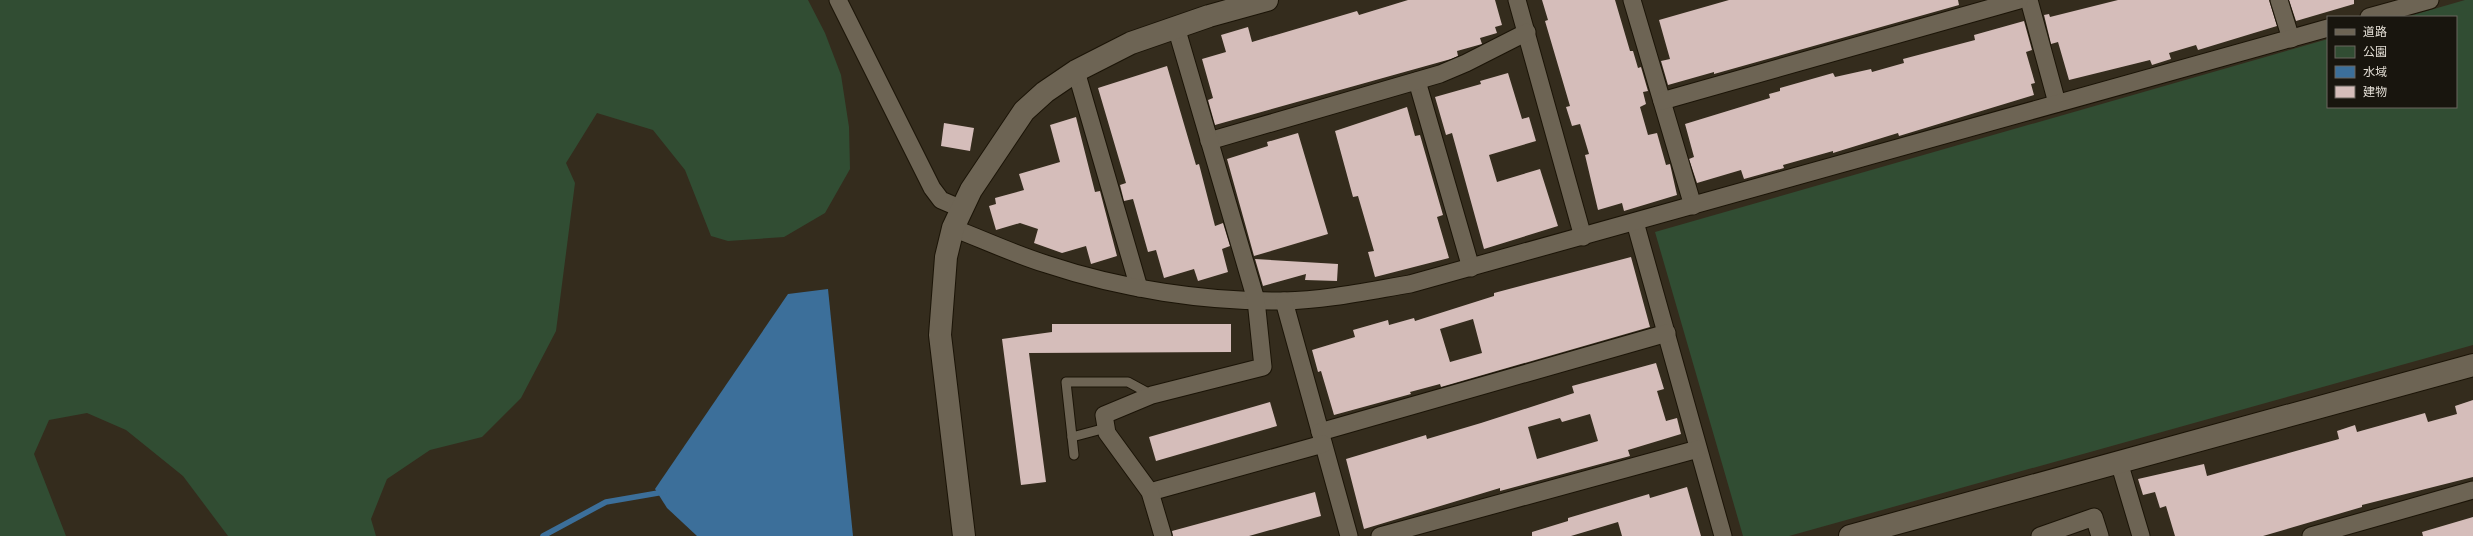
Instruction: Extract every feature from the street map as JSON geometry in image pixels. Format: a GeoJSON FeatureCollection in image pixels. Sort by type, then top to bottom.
{"type":"FeatureCollection","features":[{"type":"Feature","properties":{"kind":"street"},"geometry":{"type":"LineString","coordinates":[[838,0],[932,188],[957,218],[1046,264],[1139,288],[1190,295],[1284,301],[1331,297],[1410,284],[2327,28]]}},
{"type":"Feature","properties":{"kind":"street"},"geometry":{"type":"LineString","coordinates":[[964,536],[940,335],[946,257],[957,218],[971,190],[1024,111],[1045,92],[1076,71],[1131,44],[1176,27],[1267,0]]}},
{"type":"Feature","properties":{"kind":"street"},"geometry":{"type":"LineString","coordinates":[[1517,0],[1583,237]]}},
{"type":"Feature","properties":{"kind":"street"},"geometry":{"type":"LineString","coordinates":[[1632,0],[1693,206]]}},
{"type":"Feature","properties":{"kind":"street"},"geometry":{"type":"LineString","coordinates":[[1662,101],[2019,0]]}},
{"type":"Feature","properties":{"kind":"street"},"geometry":{"type":"LineString","coordinates":[[2029,0],[2057,103]]}},
{"type":"Feature","properties":{"kind":"street"},"geometry":{"type":"LineString","coordinates":[[2280,0],[2291,38]]}},
{"type":"Feature","properties":{"kind":"street"},"geometry":{"type":"LineString","coordinates":[[2373,16],[2430,0]]}},
{"type":"Feature","properties":{"kind":"street"},"geometry":{"type":"LineString","coordinates":[[1163,536],[1150,492],[1107,433],[1104,415],[1152,395],[1263,367],[1256,300],[1176,27]]}},
{"type":"Feature","properties":{"kind":"street"},"geometry":{"type":"LineString","coordinates":[[1209,141],[1417,80],[1466,64],[1527,32]]}},
{"type":"Feature","properties":{"kind":"street"},"geometry":{"type":"LineString","coordinates":[[1076,71],[1139,288]]}},
{"type":"Feature","properties":{"kind":"street"},"geometry":{"type":"LineString","coordinates":[[1417,80],[1471,268]]}},
{"type":"Feature","properties":{"kind":"street"},"geometry":{"type":"LineString","coordinates":[[1635,222],[1668,333],[1698,449],[1723,536]]}},
{"type":"Feature","properties":{"kind":"street"},"geometry":{"type":"LineString","coordinates":[[1284,301],[1349,536]]}},
{"type":"Feature","properties":{"kind":"street"},"geometry":{"type":"LineString","coordinates":[[1150,492],[1321,438],[1668,333]]}},
{"type":"Feature","properties":{"kind":"street"},"geometry":{"type":"LineString","coordinates":[[1850,536],[2473,365]]}},
{"type":"Feature","properties":{"kind":"street"},"geometry":{"type":"LineString","coordinates":[[1380,536],[1698,449]]}},
{"type":"Feature","properties":{"kind":"street"},"geometry":{"type":"LineString","coordinates":[[2119,462],[2141,536]]}},
{"type":"Feature","properties":{"kind":"street"},"geometry":{"type":"LineString","coordinates":[[2311,536],[2473,490]]}},
{"type":"Feature","properties":{"kind":"street"},"geometry":{"type":"LineString","coordinates":[[2040,536],[2094,517],[2100,536]]}},
{"type":"Feature","properties":{"kind":"lane"},"geometry":{"type":"LineString","coordinates":[[1074,455],[1066,382],[1128,382],[1152,395]]}},
{"type":"Feature","properties":{"kind":"lane"},"geometry":{"type":"LineString","coordinates":[[1072,437],[1106,428]]}},
{"type":"Feature","properties":{"kind":"green space"},"geometry":{"type":"Polygon","coordinates":[[[0,0],[808,0],[825,33],[841,75],[849,127],[850,169],[825,213],[784,237],[728,241],[711,236],[685,170],[653,130],[597,113],[566,163],[575,183],[556,331],[521,398],[482,437],[430,450],[387,479],[371,519],[376,536],[228,536],[183,476],[126,430],[87,413],[49,420],[34,454],[66,536],[0,536],[0,0]]]}},
{"type":"Feature","properties":{"kind":"green space"},"geometry":{"type":"Polygon","coordinates":[[[2465,0],[2473,0],[2473,345],[1789,536],[1743,536],[1655,232],[2327,39],[2327,108],[2457,108],[2457,16],[2409,16],[2465,0]]]}},
{"type":"Feature","properties":{"kind":"water"},"geometry":{"type":"Polygon","coordinates":[[[828,289],[853,536],[697,536],[667,508],[655,489],[788,294],[828,289]]]}},
{"type":"Feature","properties":{"kind":"building"},"geometry":{"type":"Polygon","coordinates":[[[1408,0],[1495,0],[1502,25],[1495,27],[1497,33],[1480,38],[1482,44],[1457,51],[1458,56],[1451,59],[1215,125],[1208,100],[1213,98],[1202,59],[1226,52],[1221,35],[1248,27],[1252,42],[1357,11],[1359,15],[1408,0]]]}},
{"type":"Feature","properties":{"kind":"building"},"geometry":{"type":"Polygon","coordinates":[[[1542,0],[1615,0],[1630,51],[1633,51],[1638,68],[1641,67],[1648,91],[1643,92],[1646,104],[1640,107],[1648,135],[1657,133],[1666,165],[1670,164],[1677,195],[1624,211],[1622,203],[1598,210],[1585,155],[1589,154],[1580,124],[1572,126],[1566,107],[1570,106],[1545,21],[1548,20],[1542,0]]]}},
{"type":"Feature","properties":{"kind":"building"},"geometry":{"type":"Polygon","coordinates":[[[1729,0],[1958,0],[1959,5],[1714,74],[1714,72],[1668,85],[1661,61],[1670,59],[1659,20],[1729,0]]]}},
{"type":"Feature","properties":{"kind":"building"},"geometry":{"type":"Polygon","coordinates":[[[2118,0],[2269,0],[2277,26],[2198,50],[2196,45],[2169,53],[2171,59],[2152,65],[2150,60],[2069,80],[2058,42],[2051,44],[2044,15],[2049,14],[2050,17],[2118,0]]]}},
{"type":"Feature","properties":{"kind":"building"},"geometry":{"type":"Polygon","coordinates":[[[2289,0],[2354,0],[2354,4],[2296,21],[2289,0]]]}},
{"type":"Feature","properties":{"kind":"building"},"geometry":{"type":"Polygon","coordinates":[[[2024,21],[2032,50],[2026,52],[2035,83],[2031,84],[2034,95],[1899,136],[1898,133],[1833,153],[1833,151],[1783,165],[1784,168],[1744,179],[1741,170],[1697,183],[1689,159],[1694,157],[1685,124],[1770,98],[1769,94],[1780,91],[1780,88],[1833,73],[1835,77],[1871,69],[1872,72],[1904,63],[1903,59],[1975,40],[1974,35],[2024,21]]]}},
{"type":"Feature","properties":{"kind":"building"},"geometry":{"type":"Polygon","coordinates":[[[1167,66],[1196,165],[1199,164],[1215,226],[1223,223],[1230,246],[1222,249],[1228,272],[1198,281],[1194,269],[1164,278],[1156,250],[1148,252],[1133,199],[1124,201],[1120,185],[1126,183],[1098,88],[1167,66]]]}},
{"type":"Feature","properties":{"kind":"building"},"geometry":{"type":"Polygon","coordinates":[[[1508,73],[1522,119],[1529,117],[1536,141],[1489,155],[1497,182],[1540,169],[1558,226],[1484,249],[1452,133],[1446,135],[1435,97],[1481,84],[1480,81],[1508,73]]]}},
{"type":"Feature","properties":{"kind":"building"},"geometry":{"type":"Polygon","coordinates":[[[1407,107],[1415,136],[1420,135],[1443,215],[1437,217],[1449,258],[1375,277],[1368,252],[1374,251],[1358,196],[1353,197],[1335,131],[1407,107]]]}},
{"type":"Feature","properties":{"kind":"building"},"geometry":{"type":"Polygon","coordinates":[[[1076,117],[1095,192],[1100,191],[1117,256],[1091,264],[1086,246],[1062,253],[1034,243],[1038,229],[1020,223],[996,230],[989,206],[996,204],[995,198],[1024,190],[1019,174],[1060,162],[1050,125],[1076,117]]]}},
{"type":"Feature","properties":{"kind":"building"},"geometry":{"type":"Polygon","coordinates":[[[944,123],[974,128],[970,151],[941,146],[944,123]]]}},
{"type":"Feature","properties":{"kind":"building"},"geometry":{"type":"Polygon","coordinates":[[[1298,133],[1328,234],[1254,256],[1227,159],[1268,146],[1267,142],[1298,133]]]}},
{"type":"Feature","properties":{"kind":"building"},"geometry":{"type":"Polygon","coordinates":[[[1631,257],[1650,327],[1441,387],[1440,384],[1410,392],[1411,394],[1334,415],[1321,371],[1318,372],[1312,350],[1355,337],[1353,330],[1388,320],[1389,325],[1414,318],[1415,321],[1494,296],[1494,293],[1631,257]],[[1473,319],[1440,329],[1450,362],[1482,353],[1473,319]]]}},
{"type":"Feature","properties":{"kind":"building"},"geometry":{"type":"Polygon","coordinates":[[[1255,259],[1338,264],[1337,281],[1305,280],[1306,274],[1263,286],[1255,259]]]}},
{"type":"Feature","properties":{"kind":"building"},"geometry":{"type":"Polygon","coordinates":[[[1052,324],[1231,324],[1231,352],[1029,353],[1046,482],[1021,485],[1002,339],[1052,332],[1052,324]]]}},
{"type":"Feature","properties":{"kind":"building"},"geometry":{"type":"Polygon","coordinates":[[[1656,363],[1664,389],[1657,391],[1666,421],[1677,418],[1681,434],[1628,450],[1630,456],[1500,491],[1500,488],[1364,529],[1346,459],[1426,435],[1427,439],[1574,393],[1572,386],[1656,363]],[[1590,414],[1562,422],[1560,418],[1528,427],[1537,459],[1598,441],[1590,414]]]}},
{"type":"Feature","properties":{"kind":"building"},"geometry":{"type":"Polygon","coordinates":[[[2473,400],[2473,477],[2362,505],[2362,507],[2263,536],[2175,536],[2166,506],[2160,508],[2155,492],[2143,495],[2138,479],[2204,464],[2207,476],[2339,439],[2337,431],[2355,425],[2357,432],[2425,413],[2428,422],[2457,414],[2455,406],[2473,400]]]}},
{"type":"Feature","properties":{"kind":"building"},"geometry":{"type":"Polygon","coordinates":[[[1270,402],[1277,426],[1156,461],[1149,437],[1270,402]]]}},
{"type":"Feature","properties":{"kind":"building"},"geometry":{"type":"Polygon","coordinates":[[[1687,487],[1701,536],[1622,536],[1618,522],[1571,536],[1532,536],[1532,532],[1568,521],[1568,518],[1649,494],[1650,498],[1687,487]]]}},
{"type":"Feature","properties":{"kind":"building"},"geometry":{"type":"Polygon","coordinates":[[[1315,492],[1321,516],[1249,536],[1173,536],[1172,531],[1315,492]]]}},
{"type":"Feature","properties":{"kind":"building"},"geometry":{"type":"Polygon","coordinates":[[[2473,517],[2473,536],[2423,536],[2422,532],[2473,517]]]}},
{"type":"Feature","properties":{"kind":"waterway"},"geometry":{"type":"LineString","coordinates":[[543,536],[606,502],[664,492]]}}]}
